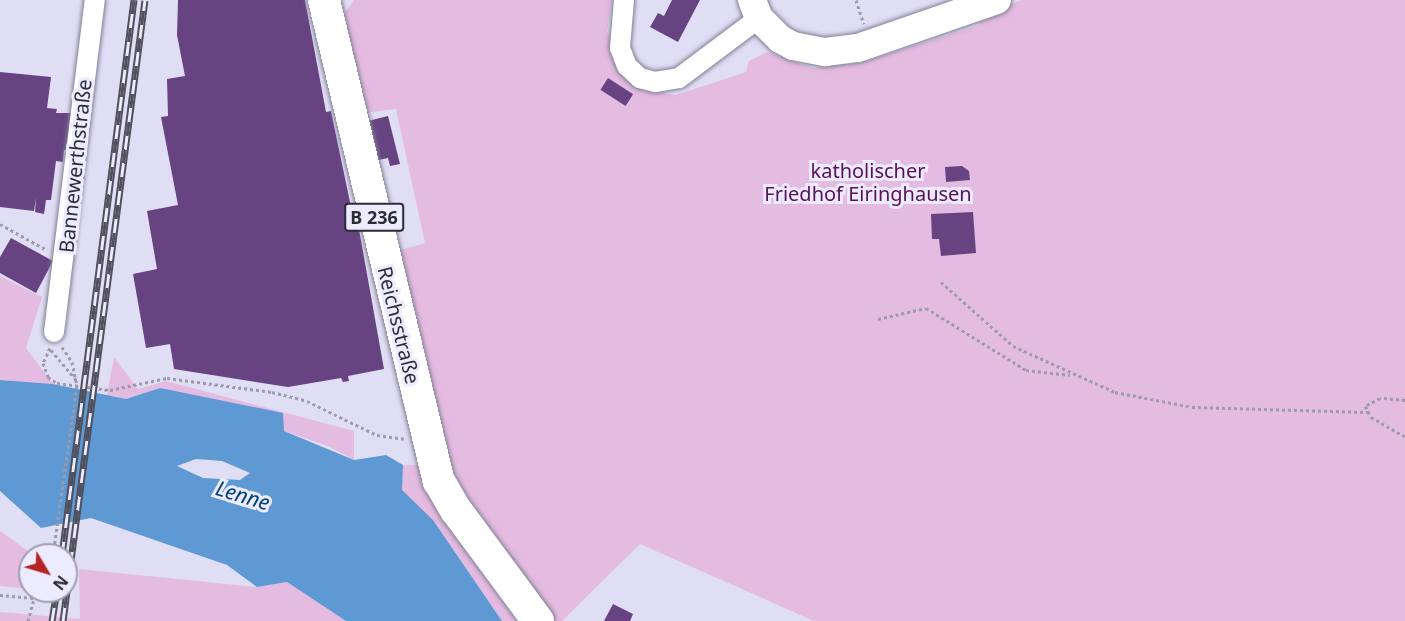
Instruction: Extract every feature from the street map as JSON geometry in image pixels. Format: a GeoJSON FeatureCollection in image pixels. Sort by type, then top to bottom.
{"type":"FeatureCollection","features":[{"type":"Feature","properties":{"kind":"main road","name":"Reichsstraße"},"geometry":{"type":"LineString","coordinates":[[324,0],[439,481],[449,500],[538,621]]}},
{"type":"Feature","properties":{"kind":"main road"},"geometry":{"type":"LineString","coordinates":[[756,9],[774,34],[793,46],[840,51],[997,0]]}},
{"type":"Feature","properties":{"kind":"street","name":"Bannewerthstraße"},"geometry":{"type":"LineString","coordinates":[[54,332],[65,258],[94,0]]}},
{"type":"Feature","properties":{"kind":"street"},"geometry":{"type":"LineString","coordinates":[[624,0],[620,48],[627,66],[640,78],[655,82],[679,78],[756,9]]}},
{"type":"Feature","properties":{"kind":"path"},"geometry":{"type":"LineString","coordinates":[[0,224],[65,258]]}},
{"type":"Feature","properties":{"kind":"path"},"geometry":{"type":"LineString","coordinates":[[941,282],[1013,346],[1115,392],[1191,406],[1316,408],[1368,412]]}},
{"type":"Feature","properties":{"kind":"path"},"geometry":{"type":"LineString","coordinates":[[878,319],[926,308],[1026,370],[1073,375]]}},
{"type":"Feature","properties":{"kind":"path"},"geometry":{"type":"LineString","coordinates":[[54,332],[72,362],[77,383],[55,543]]}},
{"type":"Feature","properties":{"kind":"path"},"geometry":{"type":"LineString","coordinates":[[77,383],[50,348],[43,363],[48,377],[57,383],[110,390],[167,378],[201,381],[307,401],[377,435],[402,440],[426,434]]}},
{"type":"Feature","properties":{"kind":"path"},"geometry":{"type":"LineString","coordinates":[[1405,400],[1380,398],[1365,406],[1368,412],[1405,437]]}},
{"type":"Feature","properties":{"kind":"path"},"geometry":{"type":"LineString","coordinates":[[0,595],[18,597]]}},
{"type":"Feature","properties":{"kind":"path"},"geometry":{"type":"LineString","coordinates":[[28,621],[32,603]]}},
{"type":"Feature","properties":{"kind":"green space","name":"katholischer Friedhof Eiringhausen"},"geometry":{"type":"Polygon","coordinates":[[[354,0],[612,0],[607,31],[631,80],[643,90],[676,95],[746,72],[749,61],[767,52],[813,68],[860,63],[980,25],[980,15],[1022,0],[1405,0],[1405,621],[814,621],[640,544],[562,621],[502,621],[433,520],[401,490],[403,465],[446,465],[397,251],[425,243],[396,109],[364,113],[342,17],[354,0]]]}},
{"type":"Feature","properties":{"kind":"green space"},"geometry":{"type":"Polygon","coordinates":[[[0,276],[42,297],[26,348],[53,384],[0,380],[0,276]]]}},
{"type":"Feature","properties":{"kind":"green space"},"geometry":{"type":"Polygon","coordinates":[[[114,357],[138,389],[166,381],[354,431],[354,460],[328,446],[160,388],[126,399],[107,395],[114,357]]]}},
{"type":"Feature","properties":{"kind":"green space"},"geometry":{"type":"Polygon","coordinates":[[[0,531],[18,544],[18,588],[0,586],[0,531]]]}},
{"type":"Feature","properties":{"kind":"green space"},"geometry":{"type":"Polygon","coordinates":[[[79,569],[257,587],[287,582],[346,621],[0,621],[0,612],[80,619],[79,569]]]}},
{"type":"Feature","properties":{"kind":"water","name":"Lenne"},"geometry":{"type":"Polygon","coordinates":[[[0,380],[53,384],[126,399],[160,388],[283,413],[284,431],[354,460],[386,455],[403,465],[402,490],[433,520],[502,621],[346,621],[287,582],[257,587],[227,565],[91,518],[41,528],[0,491],[0,380]],[[196,459],[177,466],[203,478],[240,480],[250,473],[222,461],[196,459]]]}},
{"type":"Feature","properties":{"kind":"building"},"geometry":{"type":"Polygon","coordinates":[[[178,0],[305,0],[326,112],[331,111],[351,207],[355,207],[384,369],[348,376],[349,381],[343,382],[341,378],[288,387],[174,369],[170,344],[146,348],[133,274],[157,269],[147,211],[178,205],[161,117],[168,116],[167,79],[185,76],[177,35],[178,0]]]}},
{"type":"Feature","properties":{"kind":"building"},"geometry":{"type":"Polygon","coordinates":[[[672,0],[700,0],[678,42],[650,27],[658,13],[664,16],[672,0]]]}},
{"type":"Feature","properties":{"kind":"building"},"geometry":{"type":"Polygon","coordinates":[[[0,72],[51,77],[47,108],[57,109],[56,113],[75,113],[71,150],[64,150],[63,162],[56,161],[51,200],[46,200],[44,214],[35,212],[36,198],[34,211],[0,207],[0,72]]]}},
{"type":"Feature","properties":{"kind":"building"},"geometry":{"type":"Polygon","coordinates":[[[608,78],[633,94],[626,106],[600,90],[608,78]]]}},
{"type":"Feature","properties":{"kind":"building"},"geometry":{"type":"Polygon","coordinates":[[[388,116],[400,164],[390,166],[388,158],[374,161],[368,121],[388,116]]]}},
{"type":"Feature","properties":{"kind":"building"},"geometry":{"type":"Polygon","coordinates":[[[962,166],[969,171],[970,180],[946,182],[945,167],[962,166]]]}},
{"type":"Feature","properties":{"kind":"building"},"geometry":{"type":"Polygon","coordinates":[[[973,212],[976,253],[941,256],[939,239],[932,239],[931,214],[973,212]]]}},
{"type":"Feature","properties":{"kind":"building"},"geometry":{"type":"Polygon","coordinates":[[[11,238],[53,261],[36,293],[0,273],[0,257],[11,238]]]}},
{"type":"Feature","properties":{"kind":"building"},"geometry":{"type":"Polygon","coordinates":[[[613,604],[633,614],[630,621],[604,621],[613,604]]]}},
{"type":"Feature","properties":{"kind":"railway"},"geometry":{"type":"LineString","coordinates":[[64,543],[134,0]]}},
{"type":"Feature","properties":{"kind":"railway"},"geometry":{"type":"LineString","coordinates":[[63,621],[145,0]]}},
{"type":"Feature","properties":{"kind":"railway"},"geometry":{"type":"LineString","coordinates":[[52,621],[55,603]]}}]}
